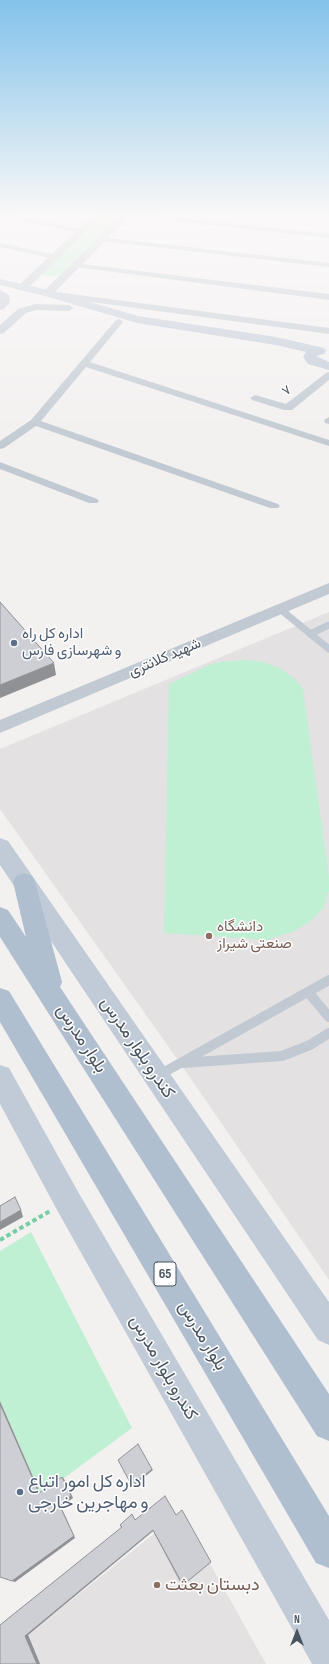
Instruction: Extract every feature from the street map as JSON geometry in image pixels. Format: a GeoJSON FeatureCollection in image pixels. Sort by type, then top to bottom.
{"type":"FeatureCollection","features":[{"type":"Feature","properties":{"kind":"main road"},"geometry":{"type":"LineString","coordinates":[[3,293],[69,308],[119,322],[323,352],[329,366]]}},
{"type":"Feature","properties":{"kind":"main road"},"geometry":{"type":"LineString","coordinates":[[48,293],[137,319],[272,345]]}},
{"type":"Feature","properties":{"kind":"main road","name":"کندرو بلوار مدرس"},"geometry":{"type":"LineString","coordinates":[[0,847],[329,1329]]}},
{"type":"Feature","properties":{"kind":"main road"},"geometry":{"type":"LineString","coordinates":[[24,882],[54,998]]}},
{"type":"Feature","properties":{"kind":"main road","name":"بلوار مدرس"},"geometry":{"type":"LineString","coordinates":[[0,917],[54,998],[329,1424]]}},
{"type":"Feature","properties":{"kind":"main road","name":"بلوار مدرس"},"geometry":{"type":"LineString","coordinates":[[0,999],[329,1550]]}},
{"type":"Feature","properties":{"kind":"main road","name":"کندرو بلوار مدرس"},"geometry":{"type":"LineString","coordinates":[[0,1077],[71,1207],[329,1657]]}},
{"type":"Feature","properties":{"kind":"street"},"geometry":{"type":"LineString","coordinates":[[0,307],[5,302],[4,297],[1,293]]}},
{"type":"Feature","properties":{"kind":"street"},"geometry":{"type":"LineString","coordinates":[[48,293],[329,331]]}},
{"type":"Feature","properties":{"kind":"street"},"geometry":{"type":"LineString","coordinates":[[295,293],[329,297]]}},
{"type":"Feature","properties":{"kind":"street"},"geometry":{"type":"LineString","coordinates":[[0,331],[22,311],[35,307],[69,308]]}},
{"type":"Feature","properties":{"kind":"street"},"geometry":{"type":"LineString","coordinates":[[0,315],[10,317],[11,320]]}},
{"type":"Feature","properties":{"kind":"street"},"geometry":{"type":"LineString","coordinates":[[0,446],[35,422],[119,322]]}},
{"type":"Feature","properties":{"kind":"street"},"geometry":{"type":"LineString","coordinates":[[84,363],[329,443]]}},
{"type":"Feature","properties":{"kind":"street","name":"۷"},"geometry":{"type":"LineString","coordinates":[[255,398],[288,408],[329,375]]}},
{"type":"Feature","properties":{"kind":"street"},"geometry":{"type":"LineString","coordinates":[[35,422],[274,506]]}},
{"type":"Feature","properties":{"kind":"street"},"geometry":{"type":"LineString","coordinates":[[0,465],[93,501]]}},
{"type":"Feature","properties":{"kind":"street","name":"شهید کلانتری"},"geometry":{"type":"LineString","coordinates":[[0,727],[329,588]]}},
{"type":"Feature","properties":{"kind":"lane"},"geometry":{"type":"LineString","coordinates":[[280,609],[329,649]]}},
{"type":"Feature","properties":{"kind":"lane"},"geometry":{"type":"LineString","coordinates":[[310,634],[329,625]]}},
{"type":"Feature","properties":{"kind":"lane"},"geometry":{"type":"LineString","coordinates":[[156,1076],[329,980]]}},
{"type":"Feature","properties":{"kind":"lane"},"geometry":{"type":"LineString","coordinates":[[308,992],[329,1018]]}},
{"type":"Feature","properties":{"kind":"lane"},"geometry":{"type":"LineString","coordinates":[[180,1063],[282,1056],[310,1045],[329,1033]]}},
{"type":"Feature","properties":{"kind":"path"},"geometry":{"type":"LineString","coordinates":[[0,1240],[27,1224]]}},
{"type":"Feature","properties":{"kind":"shaded area","name":"دانشگاه صنعتی شیراز"},"geometry":{"type":"Polygon","coordinates":[[[329,612],[329,1280],[180,1063],[0,809],[0,749],[329,612]]]}},
{"type":"Feature","properties":{"kind":"shaded area","name":"دبستان بعثت"},"geometry":{"type":"Polygon","coordinates":[[[181,1512],[266,1664],[0,1664],[28,1635],[181,1512]]]}},
{"type":"Feature","properties":{"kind":"green space"},"geometry":{"type":"Polygon","coordinates":[[[247,660],[264,662],[279,668],[294,678],[303,689],[329,878],[329,890],[324,907],[312,920],[295,931],[267,940],[164,933],[169,684],[209,665],[220,662],[247,660]]]}},
{"type":"Feature","properties":{"kind":"green space"},"geometry":{"type":"Polygon","coordinates":[[[31,1232],[132,1428],[41,1495],[0,1401],[0,1251],[31,1232]]]}},
{"type":"Feature","properties":{"kind":"building","name":"اداره کل راه و شهرسازی فارس"},"geometry":{"type":"Polygon","coordinates":[[[0,602],[54,663],[0,685],[0,602]]]}},
{"type":"Feature","properties":{"kind":"building"},"geometry":{"type":"Polygon","coordinates":[[[15,1197],[21,1210],[0,1222],[0,1206],[15,1197]]]}},
{"type":"Feature","properties":{"kind":"building","name":"اداره کل امور اتباع و مهاجرین خارجی"},"geometry":{"type":"Polygon","coordinates":[[[0,1404],[39,1493],[62,1477],[71,1496],[59,1504],[74,1536],[12,1581],[0,1577],[0,1404]]]}},
{"type":"Feature","properties":{"kind":"building"},"geometry":{"type":"Polygon","coordinates":[[[138,1444],[152,1469],[132,1486],[118,1460],[138,1444]]]}},
{"type":"Feature","properties":{"kind":"building"},"geometry":{"type":"Polygon","coordinates":[[[165,1496],[176,1515],[182,1510],[211,1562],[183,1585],[153,1530],[25,1636],[37,1664],[0,1664],[0,1625],[122,1527],[120,1525],[132,1514],[135,1520],[165,1496]]]}},
{"type":"Feature","properties":{"kind":"place","name":"اداره کل راه و شهرسازی فارس"},"geometry":{"type":"Point","coordinates":[14,643]}},
{"type":"Feature","properties":{"kind":"place","name":"دانشگاه صنعتی شیراز"},"geometry":{"type":"Point","coordinates":[209,936]}},
{"type":"Feature","properties":{"kind":"place","name":"اداره کل امور اتباع و مهاجرین خارجی"},"geometry":{"type":"Point","coordinates":[20,1492]}},
{"type":"Feature","properties":{"kind":"place","name":"دبستان بعثت"},"geometry":{"type":"Point","coordinates":[157,1585]}}]}
